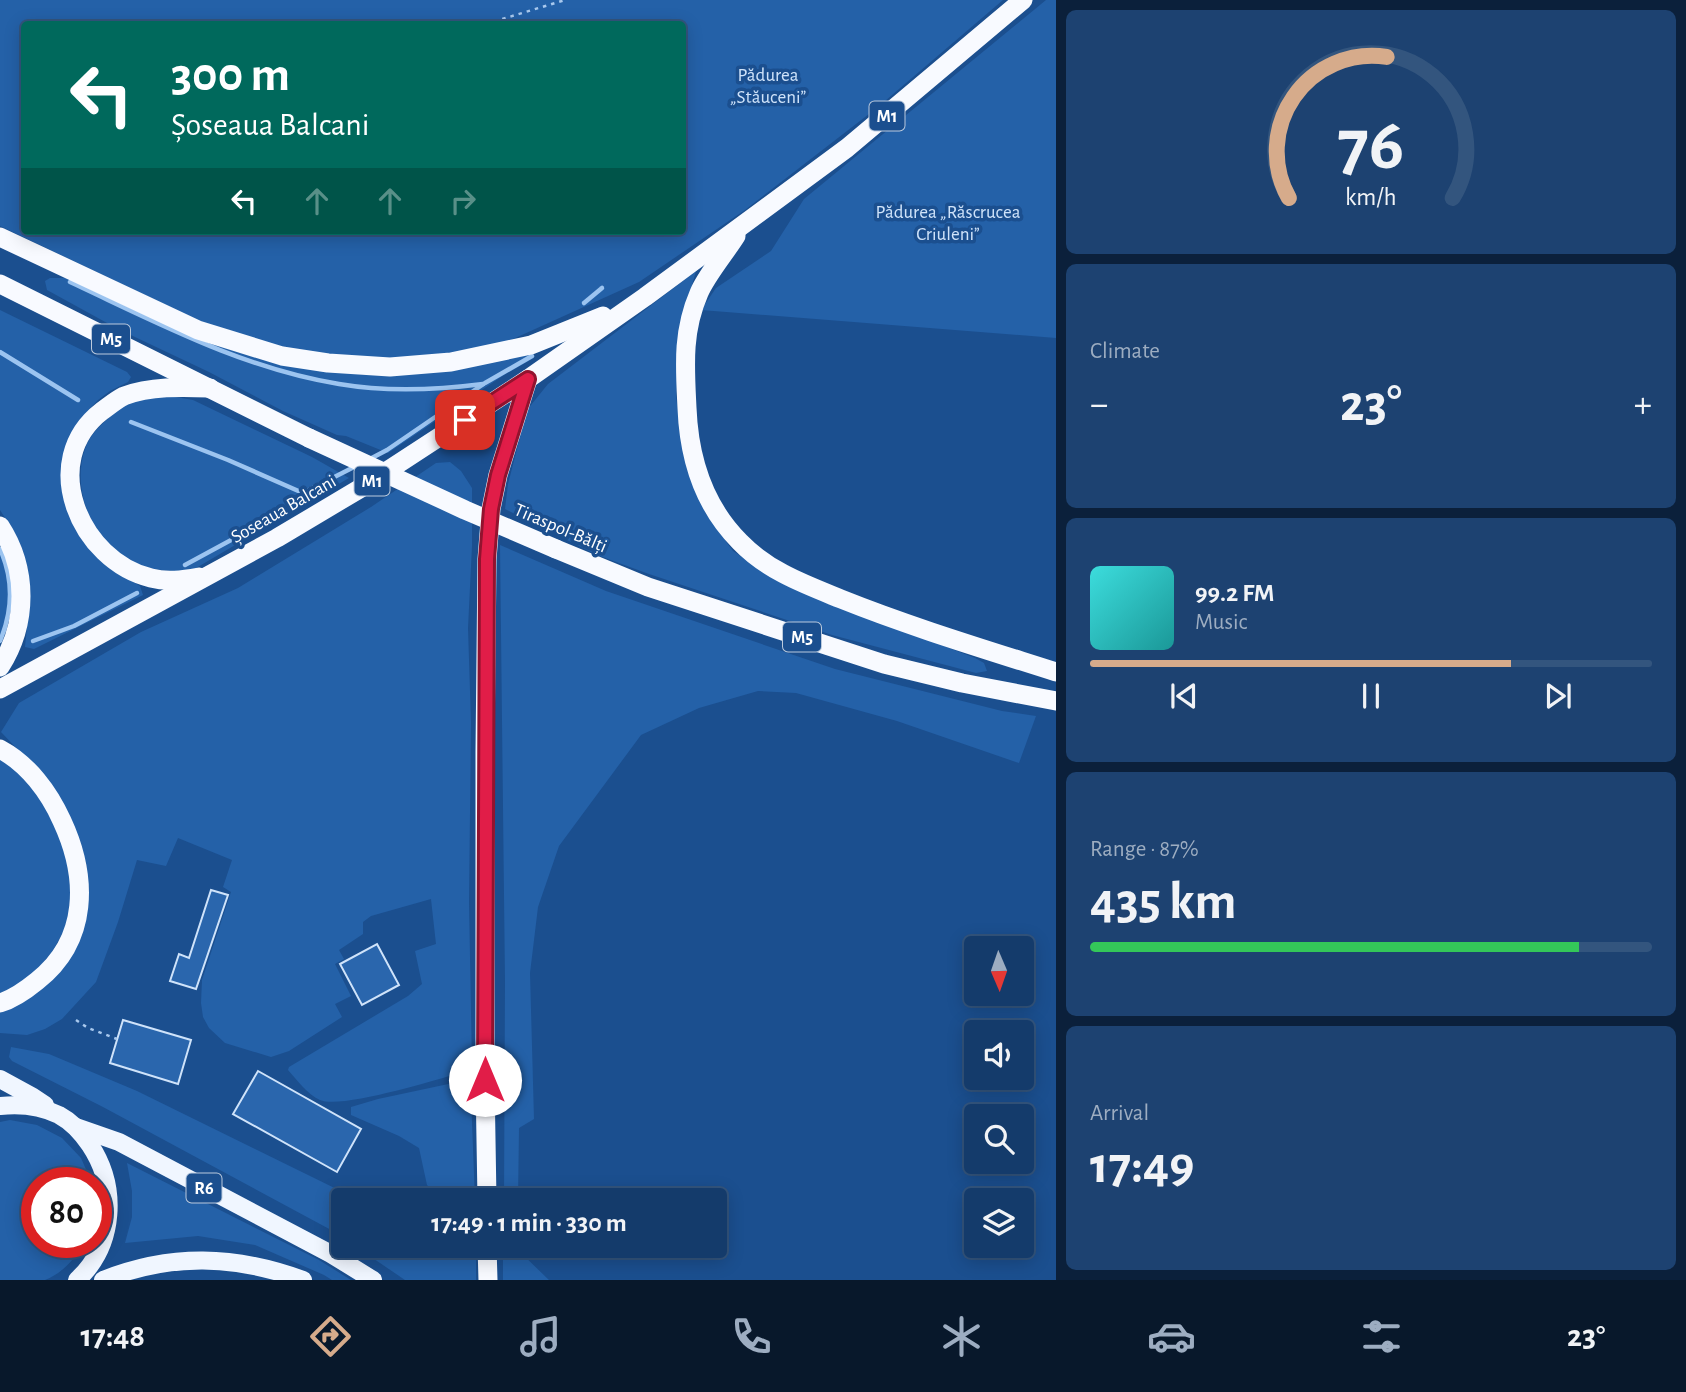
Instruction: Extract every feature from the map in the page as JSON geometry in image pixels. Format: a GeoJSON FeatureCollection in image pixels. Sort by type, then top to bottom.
{"type":"FeatureCollection","features":[{"type":"Feature","properties":{"kind":"highway","name":"M1"},"geometry":{"type":"LineString","coordinates":[[645,297],[847,148],[1023,0]]}},
{"type":"Feature","properties":{"kind":"highway"},"geometry":{"type":"LineString","coordinates":[[745,224],[699,292],[689,323],[684,358],[687,432],[691,455],[700,482],[724,524],[763,562],[788,577],[883,616],[1056,672]]}},
{"type":"Feature","properties":{"kind":"highway"},"geometry":{"type":"LineString","coordinates":[[0,238],[198,330],[282,356],[328,363],[390,367],[451,362],[531,345],[645,297]]}},
{"type":"Feature","properties":{"kind":"highway","name":"Tiraspol-Bălți"},"geometry":{"type":"LineString","coordinates":[[4,288],[309,438],[465,510],[648,587],[884,664],[961,683],[1056,701]]}},
{"type":"Feature","properties":{"kind":"highway","name":"Șoseaua Balcani"},"geometry":{"type":"LineString","coordinates":[[0,689],[212,575],[361,488],[528,379],[645,297]]}},
{"type":"Feature","properties":{"kind":"highway"},"geometry":{"type":"LineString","coordinates":[[487,1188],[487,559],[491,509],[498,475],[528,379]]}},
{"type":"Feature","properties":{"kind":"highway"},"geometry":{"type":"LineString","coordinates":[[210,388],[150,390],[114,402],[88,424],[78,440],[71,469],[71,487],[76,510],[87,533],[110,559],[140,575],[161,580],[212,575]]}},
{"type":"Feature","properties":{"kind":"highway"},"geometry":{"type":"LineString","coordinates":[[0,526],[9,540],[18,564],[22,601],[16,635],[0,667]]}},
{"type":"Feature","properties":{"kind":"highway"},"geometry":{"type":"LineString","coordinates":[[0,749],[36,778],[55,806],[76,856],[80,880],[79,906],[73,935],[61,957],[47,974],[0,1003]]}},
{"type":"Feature","properties":{"kind":"highway"},"geometry":{"type":"LineString","coordinates":[[488,1258],[488,1280]]}},
{"type":"Feature","properties":{"kind":"main road","name":"R6"},"geometry":{"type":"LineString","coordinates":[[0,1079],[33,1097],[76,1127],[119,1142],[331,1254],[373,1280]]}},
{"type":"Feature","properties":{"kind":"main road","name":"R6"},"geometry":{"type":"LineString","coordinates":[[0,1106],[28,1106],[56,1114]]}},
{"type":"Feature","properties":{"kind":"main road","name":"R6"},"geometry":{"type":"LineString","coordinates":[[76,1127],[102,1167],[109,1200],[106,1233],[92,1262],[77,1280]]}},
{"type":"Feature","properties":{"kind":"main road"},"geometry":{"type":"LineString","coordinates":[[103,1280],[133,1269],[207,1259],[261,1266],[303,1280]]}},
{"type":"Feature","properties":{"kind":"path"},"geometry":{"type":"LineString","coordinates":[[496,21],[565,0]]}},
{"type":"Feature","properties":{"kind":"path"},"geometry":{"type":"LineString","coordinates":[[76,1020],[117,1040]]}},
{"type":"Feature","properties":{"kind":"green space","name":"Pădurea „Stăuceni”"},"geometry":{"type":"Polygon","coordinates":[[[0,0],[1003,0],[878,107],[745,210],[639,282],[504,343],[399,360],[351,358],[269,346],[210,326],[0,226],[0,0]]]}},
{"type":"Feature","properties":{"kind":"green space","name":"Pădurea „Răscrucea Criuleni”"},"geometry":{"type":"Polygon","coordinates":[[[1046,0],[1056,0],[1056,338],[701,310],[716,288],[771,251],[804,199],[1046,0]]]}},
{"type":"Feature","properties":{"kind":"green space"},"geometry":{"type":"Polygon","coordinates":[[[696,271],[679,331],[676,396],[683,452],[706,514],[733,551],[782,583],[975,658],[984,663],[987,671],[976,673],[832,635],[649,574],[597,555],[505,509],[508,484],[527,410],[548,384],[696,271]]]}},
{"type":"Feature","properties":{"kind":"green space"},"geometry":{"type":"Polygon","coordinates":[[[50,278],[74,278],[201,339],[282,365],[367,375],[402,375],[531,352],[534,358],[504,375],[388,453],[337,435],[283,411],[118,329],[47,290],[45,281],[50,278]]]}},
{"type":"Feature","properties":{"kind":"green space"},"geometry":{"type":"Polygon","coordinates":[[[0,310],[127,372],[131,377],[128,382],[98,400],[75,429],[70,514],[79,536],[90,550],[104,564],[140,586],[143,595],[34,649],[25,647],[29,605],[28,569],[14,532],[0,510],[0,310]]]}},
{"type":"Feature","properties":{"kind":"green space"},"geometry":{"type":"Polygon","coordinates":[[[170,396],[193,400],[312,457],[349,478],[191,571],[157,570],[138,565],[123,557],[98,532],[84,500],[81,466],[89,440],[118,410],[143,397],[170,396]]]}},
{"type":"Feature","properties":{"kind":"green space"},"geometry":{"type":"Polygon","coordinates":[[[450,462],[461,471],[472,488],[468,628],[471,723],[469,902],[472,1066],[465,1072],[405,1088],[364,1098],[330,1102],[311,1094],[288,1070],[408,996],[422,984],[415,951],[436,944],[431,899],[371,916],[363,922],[363,934],[339,950],[344,959],[335,964],[351,996],[335,1004],[342,1017],[289,1051],[271,1057],[225,1043],[209,1028],[203,1017],[201,1003],[202,980],[231,892],[223,887],[232,860],[178,838],[166,866],[137,860],[96,982],[62,1019],[45,1029],[27,1035],[0,1033],[0,1009],[27,1000],[87,913],[89,889],[86,862],[22,754],[1,732],[19,703],[141,632],[238,588],[371,507],[436,463],[450,462]]]}},
{"type":"Feature","properties":{"kind":"green space"},"geometry":{"type":"Polygon","coordinates":[[[500,545],[606,591],[835,669],[1002,711],[1036,716],[1019,763],[897,721],[796,693],[758,691],[699,708],[641,735],[559,846],[538,907],[530,973],[534,1119],[519,1128],[518,1188],[504,1188],[505,982],[500,545]]]}},
{"type":"Feature","properties":{"kind":"green space"},"geometry":{"type":"Polygon","coordinates":[[[0,549],[8,572],[10,595],[0,641],[0,549]]]}},
{"type":"Feature","properties":{"kind":"green space"},"geometry":{"type":"Polygon","coordinates":[[[0,757],[23,775],[40,795],[66,846],[72,901],[66,927],[52,952],[34,973],[0,993],[0,757]]]}},
{"type":"Feature","properties":{"kind":"green space"},"geometry":{"type":"Polygon","coordinates":[[[11,1047],[49,1054],[137,1091],[335,1188],[331,1188],[331,1230],[12,1061],[9,1057],[11,1047]]]}},
{"type":"Feature","properties":{"kind":"green space"},"geometry":{"type":"Polygon","coordinates":[[[453,1083],[469,1091],[475,1188],[430,1188],[419,1148],[351,1115],[351,1107],[453,1083]]]}},
{"type":"Feature","properties":{"kind":"green space"},"geometry":{"type":"Polygon","coordinates":[[[10,1120],[37,1125],[62,1138],[81,1158],[85,1167],[21,1167],[21,1258],[73,1258],[45,1280],[0,1280],[0,1122],[10,1120]]]}},
{"type":"Feature","properties":{"kind":"green space"},"geometry":{"type":"Polygon","coordinates":[[[127,1163],[319,1260],[351,1280],[332,1280],[255,1245],[198,1236],[125,1243],[132,1217],[132,1191],[127,1163]]]}},
{"type":"Feature","properties":{"kind":"green space"},"geometry":{"type":"Polygon","coordinates":[[[373,1258],[476,1258],[476,1280],[405,1280],[373,1258]]]}},
{"type":"Feature","properties":{"kind":"green space"},"geometry":{"type":"Polygon","coordinates":[[[503,1258],[526,1258],[549,1280],[503,1280],[503,1258]]]}},
{"type":"Feature","properties":{"kind":"building"},"geometry":{"type":"Polygon","coordinates":[[[211,890],[228,895],[196,989],[170,981],[179,954],[189,958],[211,890]]]}},
{"type":"Feature","properties":{"kind":"building"},"geometry":{"type":"Polygon","coordinates":[[[377,944],[399,985],[362,1005],[340,964],[377,944]]]}},
{"type":"Feature","properties":{"kind":"building"},"geometry":{"type":"Polygon","coordinates":[[[123,1020],[191,1040],[178,1084],[110,1063],[123,1020]]]}},
{"type":"Feature","properties":{"kind":"building"},"geometry":{"type":"Polygon","coordinates":[[[258,1071],[361,1129],[337,1172],[233,1114],[258,1071]]]}},
{"type":"Feature","properties":{"kind":"waterway"},"geometry":{"type":"LineString","coordinates":[[70,282],[235,356],[304,377],[357,387],[393,389],[483,384]]}},
{"type":"Feature","properties":{"kind":"waterway"},"geometry":{"type":"LineString","coordinates":[[584,303],[602,288]]}},
{"type":"Feature","properties":{"kind":"waterway"},"geometry":{"type":"LineString","coordinates":[[0,352],[78,400]]}},
{"type":"Feature","properties":{"kind":"waterway"},"geometry":{"type":"LineString","coordinates":[[368,460],[485,383],[532,356]]}},
{"type":"Feature","properties":{"kind":"waterway"},"geometry":{"type":"LineString","coordinates":[[131,422],[303,493],[354,467]]}},
{"type":"Feature","properties":{"kind":"waterway"},"geometry":{"type":"LineString","coordinates":[[185,565],[257,526]]}},
{"type":"Feature","properties":{"kind":"waterway"},"geometry":{"type":"LineString","coordinates":[[0,549],[10,584],[7,618],[0,641]]}},
{"type":"Feature","properties":{"kind":"waterway"},"geometry":{"type":"LineString","coordinates":[[33,641],[74,626],[137,593]]}},
{"type":"Feature","properties":{"kind":"route"},"geometry":{"type":"LineString","coordinates":[[465,420],[528,379],[498,475],[491,509],[487,559],[485,1080]]}}]}
